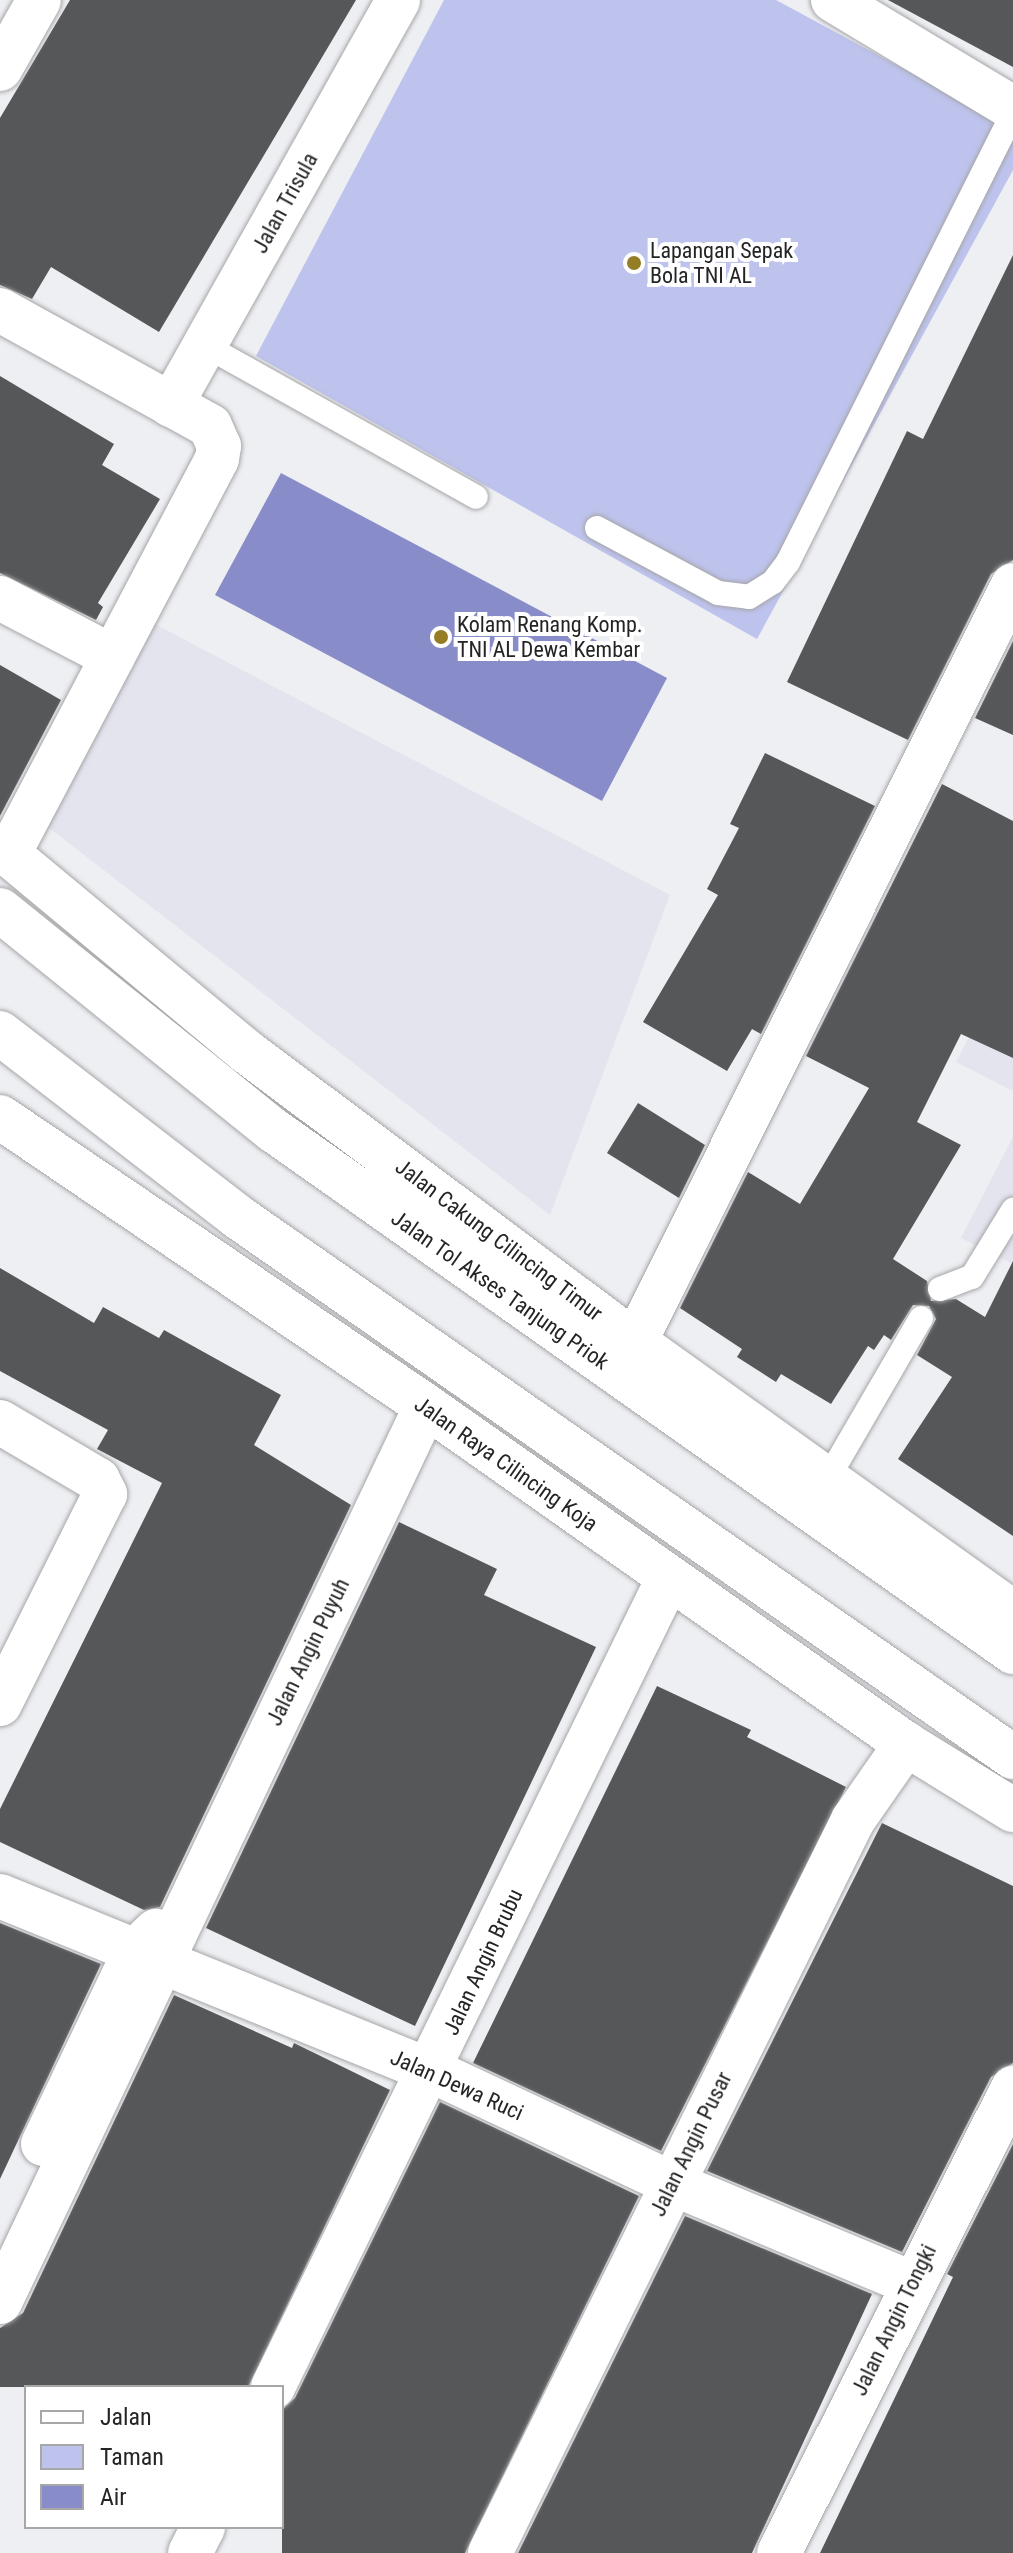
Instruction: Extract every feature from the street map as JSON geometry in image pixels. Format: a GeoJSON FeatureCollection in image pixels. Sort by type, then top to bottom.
{"type":"FeatureCollection","features":[{"type":"Feature","properties":{"kind":"main road"},"geometry":{"type":"LineString","coordinates":[[0,69],[39,0]]}},
{"type":"Feature","properties":{"kind":"main road","name":"Jalan Trisula"},"geometry":{"type":"LineString","coordinates":[[171,405],[398,0]]}},
{"type":"Feature","properties":{"kind":"main road"},"geometry":{"type":"LineString","coordinates":[[833,0],[1013,111]]}},
{"type":"Feature","properties":{"kind":"main road"},"geometry":{"type":"LineString","coordinates":[[0,310],[210,426],[217,436],[217,459],[113,657],[4,850]]}},
{"type":"Feature","properties":{"kind":"main road"},"geometry":{"type":"LineString","coordinates":[[635,1342],[1013,585]]}},
{"type":"Feature","properties":{"kind":"main road"},"geometry":{"type":"LineString","coordinates":[[0,598],[113,657]]}},
{"type":"Feature","properties":{"kind":"main road","name":"Jalan Cakung Cilincing Timur"},"geometry":{"type":"LineString","coordinates":[[4,850],[247,1052],[635,1342],[1013,1613]]}},
{"type":"Feature","properties":{"kind":"main road","name":"Jalan Tol Akses Tanjung Priok"},"geometry":{"type":"LineString","coordinates":[[0,910],[273,1130],[1013,1652]]}},
{"type":"Feature","properties":{"kind":"main road"},"geometry":{"type":"LineString","coordinates":[[0,1033],[238,1217],[1013,1757]]}},
{"type":"Feature","properties":{"kind":"main road","name":"Jalan Raya Cilincing Koja"},"geometry":{"type":"LineString","coordinates":[[0,1117],[426,1406],[906,1744],[1013,1810]]}},
{"type":"Feature","properties":{"kind":"main road","name":"Jalan Angin Puyuh"},"geometry":{"type":"LineString","coordinates":[[0,2233],[150,1956],[190,1899],[426,1406]]}},
{"type":"Feature","properties":{"kind":"main road"},"geometry":{"type":"LineString","coordinates":[[0,1422],[98,1480],[105,1494],[0,1704]]}},
{"type":"Feature","properties":{"kind":"main road","name":"Jalan Angin Brubu"},"geometry":{"type":"LineString","coordinates":[[274,2385],[432,2071],[668,1579]]}},
{"type":"Feature","properties":{"kind":"main road","name":"Jalan Angin Pusar"},"geometry":{"type":"LineString","coordinates":[[490,2553],[853,1820],[906,1744]]}},
{"type":"Feature","properties":{"kind":"main road","name":"Jalan Dewa Ruci"},"geometry":{"type":"LineString","coordinates":[[0,1896],[432,2071],[671,2183],[911,2283]]}},
{"type":"Feature","properties":{"kind":"main road","name":"Jalan Angin Puyuh"},"geometry":{"type":"LineString","coordinates":[[0,2302],[150,1956]]}},
{"type":"Feature","properties":{"kind":"main road","name":"Jalan Angin Tongki"},"geometry":{"type":"LineString","coordinates":[[779,2553],[911,2283],[1013,2088]]}},
{"type":"Feature","properties":{"kind":"main road"},"geometry":{"type":"LineString","coordinates":[[190,2553],[202,2529]]}},
{"type":"Feature","properties":{"kind":"lane"},"geometry":{"type":"LineString","coordinates":[[597,528],[718,593],[749,597],[773,582],[788,562],[1013,111]]}},
{"type":"Feature","properties":{"kind":"lane"},"geometry":{"type":"LineString","coordinates":[[206,346],[476,497]]}},
{"type":"Feature","properties":{"kind":"lane"},"geometry":{"type":"LineString","coordinates":[[940,1289],[972,1277],[1013,1210]]}},
{"type":"Feature","properties":{"kind":"lane"},"geometry":{"type":"LineString","coordinates":[[828,1478],[921,1318]]}},
{"type":"Feature","properties":{"kind":"shaded area"},"geometry":{"type":"Polygon","coordinates":[[[149,621],[670,895],[550,1215],[35,817],[149,621]]]}},
{"type":"Feature","properties":{"kind":"shaded area"},"geometry":{"type":"Polygon","coordinates":[[[1013,951],[1013,1091],[956,1062],[1013,951]]]}},
{"type":"Feature","properties":{"kind":"shaded area"},"geometry":{"type":"Polygon","coordinates":[[[1013,1137],[1013,1264],[961,1238],[1013,1137]]]}},
{"type":"Feature","properties":{"kind":"green space","name":"Lapangan Sepak Bola TNI AL"},"geometry":{"type":"Polygon","coordinates":[[[444,0],[776,0],[1013,128],[1013,170],[757,639],[256,356],[444,0]]]}},
{"type":"Feature","properties":{"kind":"water","name":"Kolam Renang Komp. TNI AL Dewa Kembar"},"geometry":{"type":"Polygon","coordinates":[[[281,473],[667,678],[602,801],[215,595],[281,473]]]}},
{"type":"Feature","properties":{"kind":"building"},"geometry":{"type":"Polygon","coordinates":[[[70,0],[356,0],[159,332],[51,267],[32,299],[0,285],[0,118],[70,0]]]}},
{"type":"Feature","properties":{"kind":"building"},"geometry":{"type":"Polygon","coordinates":[[[888,0],[1013,0],[1013,67],[888,0]]]}},
{"type":"Feature","properties":{"kind":"building"},"geometry":{"type":"Polygon","coordinates":[[[1013,255],[1013,560],[991,574],[908,740],[787,682],[907,431],[923,439],[1013,255]]]}},
{"type":"Feature","properties":{"kind":"building"},"geometry":{"type":"Polygon","coordinates":[[[0,376],[114,444],[102,465],[160,499],[98,603],[103,607],[96,620],[0,573],[0,376]]]}},
{"type":"Feature","properties":{"kind":"building"},"geometry":{"type":"Polygon","coordinates":[[[1013,641],[1013,735],[975,718],[1013,641]]]}},
{"type":"Feature","properties":{"kind":"building"},"geometry":{"type":"Polygon","coordinates":[[[0,665],[61,700],[0,816],[0,665]]]}},
{"type":"Feature","properties":{"kind":"building"},"geometry":{"type":"Polygon","coordinates":[[[765,753],[875,806],[761,1034],[752,1029],[727,1071],[643,1022],[718,895],[707,889],[739,828],[730,824],[765,753]]]}},
{"type":"Feature","properties":{"kind":"building"},"geometry":{"type":"Polygon","coordinates":[[[942,784],[1013,821],[1013,1058],[961,1034],[917,1122],[961,1145],[893,1259],[927,1281],[931,1301],[956,1299],[985,1317],[1013,1261],[1013,1536],[898,1459],[952,1377],[917,1355],[936,1319],[929,1306],[913,1305],[891,1340],[884,1335],[874,1350],[868,1346],[831,1404],[781,1374],[776,1382],[737,1357],[742,1349],[680,1308],[748,1172],[800,1204],[869,1088],[806,1056],[942,784]]]}},
{"type":"Feature","properties":{"kind":"building"},"geometry":{"type":"Polygon","coordinates":[[[638,1103],[705,1145],[679,1198],[607,1153],[638,1103]]]}},
{"type":"Feature","properties":{"kind":"building"},"geometry":{"type":"Polygon","coordinates":[[[0,1268],[94,1323],[103,1307],[159,1338],[164,1330],[281,1395],[254,1445],[351,1505],[160,1907],[144,1910],[0,1842],[0,1809],[162,1483],[97,1449],[108,1430],[0,1371],[0,1268]]]}},
{"type":"Feature","properties":{"kind":"building"},"geometry":{"type":"Polygon","coordinates":[[[399,1522],[497,1569],[484,1595],[596,1647],[415,2026],[206,1928],[399,1522]]]}},
{"type":"Feature","properties":{"kind":"building"},"geometry":{"type":"Polygon","coordinates":[[[657,1686],[751,1730],[747,1737],[846,1787],[661,2151],[473,2063],[657,1686]]]}},
{"type":"Feature","properties":{"kind":"building"},"geometry":{"type":"Polygon","coordinates":[[[882,1823],[1013,1886],[1013,2063],[991,2077],[902,2252],[707,2171],[882,1823]]]}},
{"type":"Feature","properties":{"kind":"building"},"geometry":{"type":"Polygon","coordinates":[[[0,1923],[101,1964],[0,2179],[0,1923]]]}},
{"type":"Feature","properties":{"kind":"building"},"geometry":{"type":"Polygon","coordinates":[[[174,1995],[292,2048],[294,2043],[390,2090],[249,2385],[0,2387],[0,2328],[23,2313],[174,1995]]]}},
{"type":"Feature","properties":{"kind":"building"},"geometry":{"type":"Polygon","coordinates":[[[440,2102],[639,2196],[465,2553],[282,2553],[284,2408],[295,2398],[440,2102]]]}},
{"type":"Feature","properties":{"kind":"building"},"geometry":{"type":"Polygon","coordinates":[[[1013,2144],[1013,2553],[820,2553],[953,2277],[947,2274],[1013,2144]]]}},
{"type":"Feature","properties":{"kind":"building"},"geometry":{"type":"Polygon","coordinates":[[[685,2216],[872,2294],[752,2553],[518,2553],[685,2216]]]}},
{"type":"Feature","properties":{"kind":"place","name":"Lapangan Sepak Bola TNI AL"},"geometry":{"type":"Point","coordinates":[634,263]}},
{"type":"Feature","properties":{"kind":"place","name":"Kolam Renang Komp. TNI AL Dewa Kembar"},"geometry":{"type":"Point","coordinates":[441,637]}}]}
